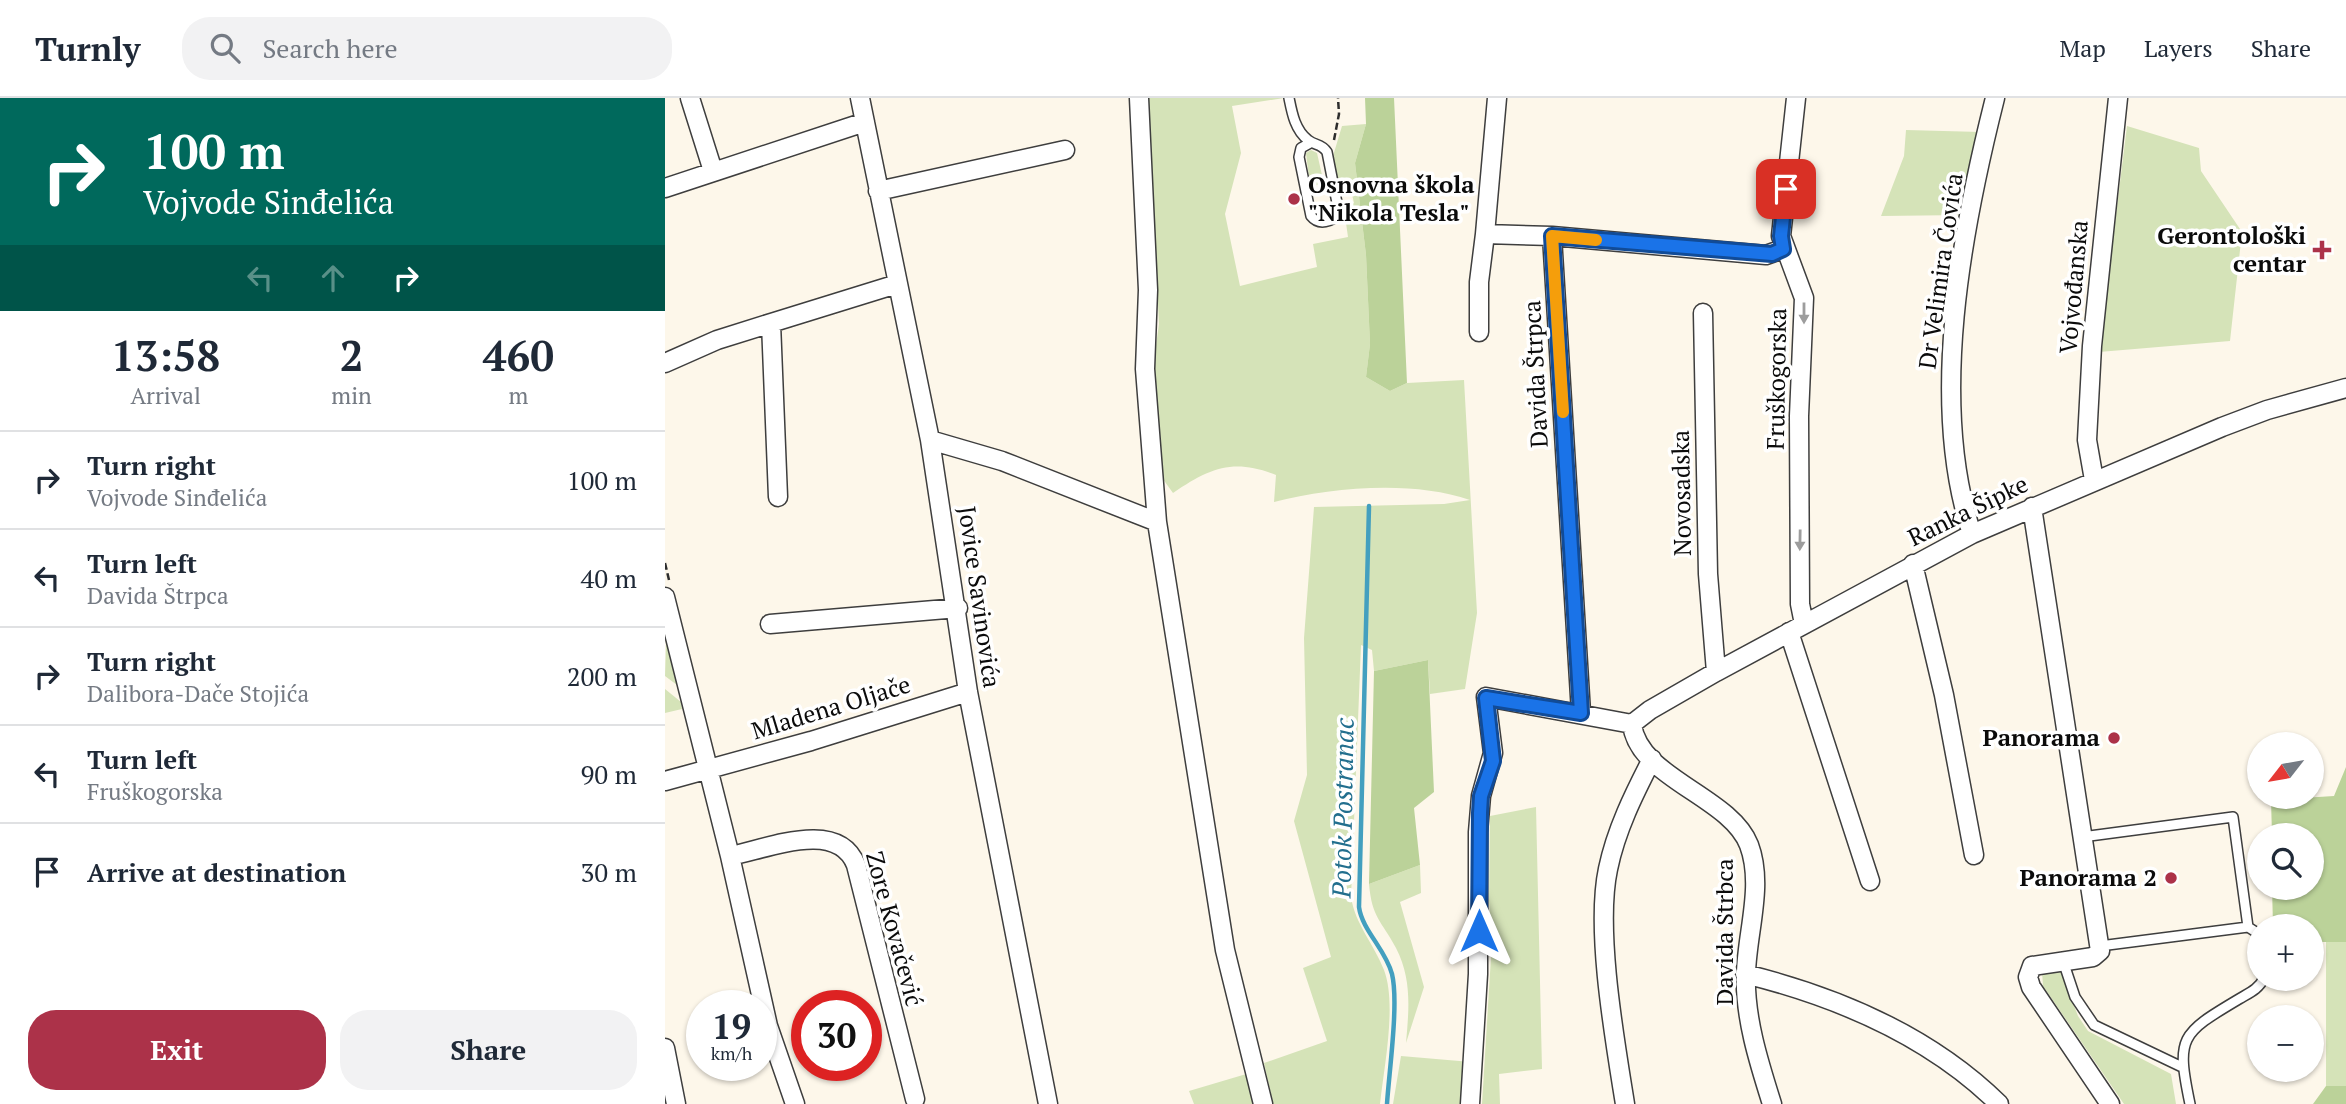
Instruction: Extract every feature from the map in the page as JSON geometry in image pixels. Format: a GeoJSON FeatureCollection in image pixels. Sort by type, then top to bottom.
{"type":"FeatureCollection","features":[{"type":"Feature","properties":{"kind":"street"},"geometry":{"type":"LineString","coordinates":[[690,98],[713,171]]}},
{"type":"Feature","properties":{"kind":"street","name":"Jovice Savinovića"},"geometry":{"type":"LineString","coordinates":[[860,98],[930,440],[958,608],[968,692],[1048,1104]]}},
{"type":"Feature","properties":{"kind":"street"},"geometry":{"type":"LineString","coordinates":[[1139,98],[1148,290],[1145,369],[1157,522],[1163,543],[1225,950],[1263,1104]]}},
{"type":"Feature","properties":{"kind":"street"},"geometry":{"type":"LineString","coordinates":[[1479,332],[1479,282],[1497,98]]}},
{"type":"Feature","properties":{"kind":"street","name":"Fruškogorska"},"geometry":{"type":"LineString","coordinates":[[1796,98],[1781,236],[1783,249],[1799,281],[1804,298],[1799,416],[1800,604],[1797,628],[1870,881]]}},
{"type":"Feature","properties":{"kind":"street","name":"Dr Velimira Čovića"},"geometry":{"type":"LineString","coordinates":[[1972,534],[1957,477],[1951,424],[1950,368],[1970,222],[1996,98]]}},
{"type":"Feature","properties":{"kind":"street","name":"Vojvođanska"},"geometry":{"type":"LineString","coordinates":[[2094,480],[2087,451],[2090,387],[2119,98]]}},
{"type":"Feature","properties":{"kind":"street"},"geometry":{"type":"LineString","coordinates":[[665,188],[800,146],[865,122]]}},
{"type":"Feature","properties":{"kind":"street"},"geometry":{"type":"LineString","coordinates":[[878,191],[1065,150]]}},
{"type":"Feature","properties":{"kind":"street"},"geometry":{"type":"LineString","coordinates":[[1485,234],[1552,236],[1766,255],[1783,249]]}},
{"type":"Feature","properties":{"kind":"street","name":"Davida Štrpca"},"geometry":{"type":"LineString","coordinates":[[1552,236],[1581,713]]}},
{"type":"Feature","properties":{"kind":"street"},"geometry":{"type":"LineString","coordinates":[[665,363],[717,340],[897,284]]}},
{"type":"Feature","properties":{"kind":"street","name":"Novosadska"},"geometry":{"type":"LineString","coordinates":[[1703,313],[1708,574],[1716,672]]}},
{"type":"Feature","properties":{"kind":"street"},"geometry":{"type":"LineString","coordinates":[[771,323],[778,497]]}},
{"type":"Feature","properties":{"kind":"street","name":"Ranka Šipke"},"geometry":{"type":"LineString","coordinates":[[1632,724],[1650,710],[1716,672],[1972,534],[2094,480],[2267,410],[2346,388]]}},
{"type":"Feature","properties":{"kind":"street"},"geometry":{"type":"LineString","coordinates":[[930,440],[1002,461],[1157,522]]}},
{"type":"Feature","properties":{"kind":"street"},"geometry":{"type":"LineString","coordinates":[[2032,507],[2100,946],[2096,956],[2032,966],[2028,977],[2031,987],[2110,1104]]}},
{"type":"Feature","properties":{"kind":"street"},"geometry":{"type":"LineString","coordinates":[[1913,564],[1944,695],[1975,855]]}},
{"type":"Feature","properties":{"kind":"street"},"geometry":{"type":"LineString","coordinates":[[668,590],[768,1026],[795,1104]]}},
{"type":"Feature","properties":{"kind":"street"},"geometry":{"type":"LineString","coordinates":[[769,624],[958,608]]}},
{"type":"Feature","properties":{"kind":"street","name":"Mladena Oljače"},"geometry":{"type":"LineString","coordinates":[[665,781],[708,771],[968,692]]}},
{"type":"Feature","properties":{"kind":"street"},"geometry":{"type":"LineString","coordinates":[[1470,1104],[1478,974],[1479,822],[1481,796],[1493,761],[1486,698],[1632,724]]}},
{"type":"Feature","properties":{"kind":"street","name":"Davida Štrbca"},"geometry":{"type":"LineString","coordinates":[[1632,724],[1638,744],[1652,759],[1726,816],[1749,845],[1754,888],[1745,974],[1755,1038],[1772,1104]]}},
{"type":"Feature","properties":{"kind":"street"},"geometry":{"type":"LineString","coordinates":[[1625,1104],[1608,962],[1607,880],[1624,817],[1652,759]]}},
{"type":"Feature","properties":{"kind":"street","name":"Zore Kovačević"},"geometry":{"type":"LineString","coordinates":[[730,856],[815,838],[831,839],[847,849],[856,865],[915,1099]]}},
{"type":"Feature","properties":{"kind":"street"},"geometry":{"type":"LineString","coordinates":[[1745,974],[1799,987],[1852,1008],[1934,1052],[1958,1068],[1999,1104]]}},
{"type":"Feature","properties":{"kind":"street"},"geometry":{"type":"LineString","coordinates":[[665,1048],[676,1104]]}},
{"type":"Feature","properties":{"kind":"lane"},"geometry":{"type":"LineString","coordinates":[[1289,98],[1301,148],[1299,157],[1311,216],[1317,221],[1331,220],[1339,213],[1327,152],[1322,145],[1310,143],[1301,148]]}},
{"type":"Feature","properties":{"kind":"lane"},"geometry":{"type":"LineString","coordinates":[[1297,127],[1310,143]]}},
{"type":"Feature","properties":{"kind":"lane"},"geometry":{"type":"LineString","coordinates":[[2083,837],[2233,817],[2247,920]]}},
{"type":"Feature","properties":{"kind":"lane"},"geometry":{"type":"LineString","coordinates":[[2100,946],[2247,927]]}},
{"type":"Feature","properties":{"kind":"lane"},"geometry":{"type":"LineString","coordinates":[[2063,961],[2075,997],[2094,1025],[2182,1067]]}},
{"type":"Feature","properties":{"kind":"lane"},"geometry":{"type":"LineString","coordinates":[[2190,1104],[2181,1052],[2195,1029],[2253,991]]}},
{"type":"Feature","properties":{"kind":"path"},"geometry":{"type":"LineString","coordinates":[[665,563],[668,590]]}},
{"type":"Feature","properties":{"kind":"green space"},"geometry":{"type":"Polygon","coordinates":[[[1148,98],[1284,98],[1232,106],[1241,153],[1225,214],[1240,286],[1317,267],[1313,244],[1348,237],[1344,209],[1354,203],[1350,186],[1339,188],[1333,156],[1342,126],[1366,124],[1355,163],[1366,255],[1370,344],[1366,377],[1390,391],[1407,383],[1464,380],[1477,613],[1465,689],[1430,694],[1428,660],[1374,671],[1372,650],[1361,645],[1351,897],[1356,916],[1380,961],[1388,984],[1390,1018],[1380,1104],[1273,1104],[1264,1063],[1327,1041],[1303,968],[1331,957],[1294,821],[1307,775],[1304,638],[1314,507],[1444,504],[1470,500],[1423,490],[1372,488],[1321,493],[1274,502],[1276,475],[1247,467],[1222,468],[1199,477],[1173,493],[1160,475],[1153,367],[1159,324],[1148,98]]]}},
{"type":"Feature","properties":{"kind":"green space"},"geometry":{"type":"Polygon","coordinates":[[[1365,98],[1394,98],[1407,383],[1390,391],[1366,377],[1370,344],[1366,255],[1355,163],[1366,124],[1365,98]]]}},
{"type":"Feature","properties":{"kind":"green space"},"geometry":{"type":"Polygon","coordinates":[[[2127,126],[2199,148],[2201,171],[2242,232],[2230,341],[2099,352],[2127,126]]]}},
{"type":"Feature","properties":{"kind":"green space"},"geometry":{"type":"Polygon","coordinates":[[[1906,130],[1981,132],[1964,215],[1881,216],[1904,156],[1906,130]]]}},
{"type":"Feature","properties":{"kind":"green space"},"geometry":{"type":"Polygon","coordinates":[[[1311,150],[1317,153],[1324,184],[1310,186],[1306,153],[1311,150]]]}},
{"type":"Feature","properties":{"kind":"green space"},"geometry":{"type":"Polygon","coordinates":[[[666,643],[677,685],[665,676],[666,643]]]}},
{"type":"Feature","properties":{"kind":"green space"},"geometry":{"type":"Polygon","coordinates":[[[1428,660],[1434,792],[1414,808],[1420,865],[1369,884],[1374,671],[1428,660]]]}},
{"type":"Feature","properties":{"kind":"green space"},"geometry":{"type":"Polygon","coordinates":[[[665,689],[681,702],[682,709],[665,713],[665,689]]]}},
{"type":"Feature","properties":{"kind":"green space"},"geometry":{"type":"Polygon","coordinates":[[[2346,767],[2346,942],[2324,942],[2324,914],[2273,914],[2272,900],[2324,900],[2324,823],[2272,823],[2271,809],[2324,809],[2324,797],[2334,796],[2346,767]]]}},
{"type":"Feature","properties":{"kind":"green space"},"geometry":{"type":"Polygon","coordinates":[[[1536,807],[1542,1069],[1499,1074],[1500,1104],[1482,1104],[1492,941],[1489,900],[1490,816],[1536,807]]]}},
{"type":"Feature","properties":{"kind":"green space"},"geometry":{"type":"Polygon","coordinates":[[[1420,865],[1421,893],[1400,902],[1424,987],[1406,1043],[1408,1006],[1405,971],[1396,948],[1375,912],[1369,884],[1420,865]]]}},
{"type":"Feature","properties":{"kind":"green space"},"geometry":{"type":"Polygon","coordinates":[[[2326,940],[2346,942],[2346,1086],[2326,1086],[2326,940]]]}},
{"type":"Feature","properties":{"kind":"green space"},"geometry":{"type":"Polygon","coordinates":[[[2060,969],[2078,1016],[2088,1031],[2171,1074],[2176,1104],[2124,1104],[2043,986],[2042,971],[2060,969]]]}},
{"type":"Feature","properties":{"kind":"green space"},"geometry":{"type":"Polygon","coordinates":[[[1401,1056],[1471,1062],[1469,1104],[1393,1104],[1401,1056]]]}},
{"type":"Feature","properties":{"kind":"green space"},"geometry":{"type":"Polygon","coordinates":[[[1253,1072],[1261,1104],[1194,1104],[1189,1091],[1253,1072]]]}},
{"type":"Feature","properties":{"kind":"green space"},"geometry":{"type":"Polygon","coordinates":[[[2326,1086],[2346,1086],[2346,1104],[2313,1104],[2326,1086]]]}},
{"type":"Feature","properties":{"kind":"waterway","name":"Potok Postranac"},"geometry":{"type":"LineString","coordinates":[[1369,506],[1359,907],[1365,924],[1389,965],[1394,987],[1387,1104]]}},
{"type":"Feature","properties":{"kind":"slow traffic"},"geometry":{"type":"LineString","coordinates":[[1563,412],[1552,236],[1596,240]]}},
{"type":"Feature","properties":{"kind":"place","name":"Osnovna škola \"Nikola Tesla\""},"geometry":{"type":"Point","coordinates":[1294,199]}},
{"type":"Feature","properties":{"kind":"place","name":"Gerontološki centar"},"geometry":{"type":"Point","coordinates":[2322,250]}},
{"type":"Feature","properties":{"kind":"place","name":"Panorama"},"geometry":{"type":"Point","coordinates":[2114,738]}},
{"type":"Feature","properties":{"kind":"place","name":"Panorama 2"},"geometry":{"type":"Point","coordinates":[2171,878]}},
{"type":"Feature","properties":{"kind":"route"},"geometry":{"type":"LineString","coordinates":[[1479,931],[1478,856],[1481,796],[1493,761],[1486,698],[1581,713],[1552,236],[1772,254],[1783,249],[1781,236],[1786,189]]}}]}
